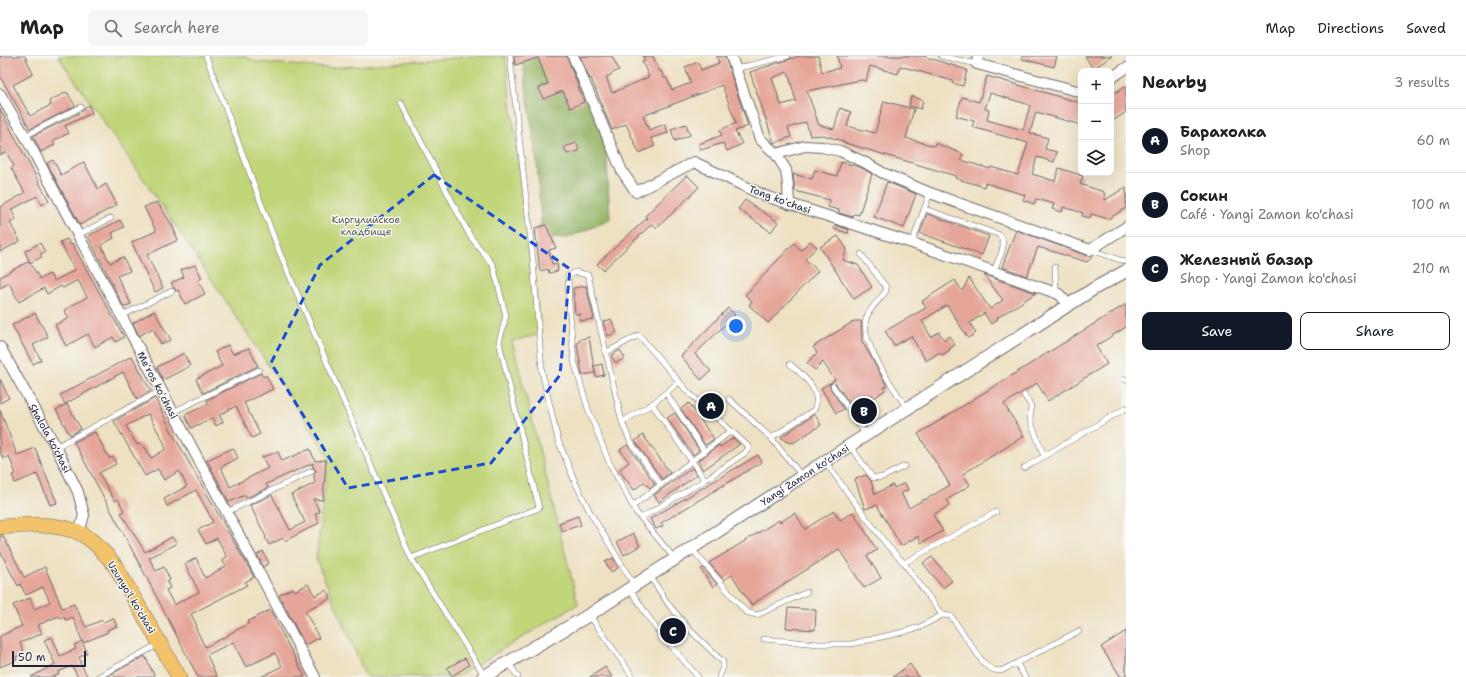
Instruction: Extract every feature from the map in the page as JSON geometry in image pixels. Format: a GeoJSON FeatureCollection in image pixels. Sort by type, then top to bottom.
{"type":"FeatureCollection","features":[{"type":"Feature","properties":{"kind":"main road","name":"Uzunyoʻl koʻchasi"},"geometry":{"type":"LineString","coordinates":[[0,527],[38,525],[66,529],[79,533],[99,548],[116,567],[179,677]]}},
{"type":"Feature","properties":{"kind":"street","name":"Tong koʻchasi"},"geometry":{"type":"LineString","coordinates":[[572,56],[622,171],[636,192],[694,162],[765,196],[912,243],[1059,294],[1069,305]]}},
{"type":"Feature","properties":{"kind":"street"},"geometry":{"type":"LineString","coordinates":[[731,56],[760,139],[771,151],[776,154],[786,170],[789,204]]}},
{"type":"Feature","properties":{"kind":"street"},"geometry":{"type":"LineString","coordinates":[[977,60],[1078,91]]}},
{"type":"Feature","properties":{"kind":"street"},"geometry":{"type":"LineString","coordinates":[[1114,76],[1126,68]]}},
{"type":"Feature","properties":{"kind":"street","name":"Meʻros koʻchasi"},"geometry":{"type":"LineString","coordinates":[[0,94],[25,136],[315,677]]}},
{"type":"Feature","properties":{"kind":"street"},"geometry":{"type":"LineString","coordinates":[[776,154],[805,146],[822,147],[846,154],[883,173],[930,193],[1090,250],[1126,227]]}},
{"type":"Feature","properties":{"kind":"street","name":"Yangi Zamon ko'chasi"},"geometry":{"type":"LineString","coordinates":[[484,676],[509,663],[589,615],[907,408],[1069,305],[1126,271]]}},
{"type":"Feature","properties":{"kind":"street","name":"Shalola ko'chasi"},"geometry":{"type":"LineString","coordinates":[[0,347],[56,447],[78,492],[84,515],[79,533]]}},
{"type":"Feature","properties":{"kind":"lane"},"geometry":{"type":"LineString","coordinates":[[206,56],[279,251],[411,558],[484,676]]}},
{"type":"Feature","properties":{"kind":"lane"},"geometry":{"type":"LineString","coordinates":[[510,56],[533,260],[542,372],[558,440],[584,500],[654,627],[698,677]]}},
{"type":"Feature","properties":{"kind":"lane"},"geometry":{"type":"LineString","coordinates":[[735,69],[788,56]]}},
{"type":"Feature","properties":{"kind":"lane"},"geometry":{"type":"LineString","coordinates":[[941,56],[977,60]]}},
{"type":"Feature","properties":{"kind":"lane"},"geometry":{"type":"LineString","coordinates":[[401,103],[470,236],[493,266],[506,316],[500,342],[539,508],[411,558]]}},
{"type":"Feature","properties":{"kind":"lane"},"geometry":{"type":"LineString","coordinates":[[25,136],[81,107]]}},
{"type":"Feature","properties":{"kind":"lane"},"geometry":{"type":"LineString","coordinates":[[912,243],[930,193]]}},
{"type":"Feature","properties":{"kind":"lane"},"geometry":{"type":"LineString","coordinates":[[925,209],[1000,234],[1004,245],[994,271]]}},
{"type":"Feature","properties":{"kind":"lane"},"geometry":{"type":"LineString","coordinates":[[78,235],[111,218]]}},
{"type":"Feature","properties":{"kind":"lane"},"geometry":{"type":"LineString","coordinates":[[1090,250],[1126,262]]}},
{"type":"Feature","properties":{"kind":"lane"},"geometry":{"type":"LineString","coordinates":[[861,254],[886,287],[886,291],[867,316],[865,330],[874,357],[907,408]]}},
{"type":"Feature","properties":{"kind":"lane"},"geometry":{"type":"LineString","coordinates":[[1055,267],[1056,290],[1059,294]]}},
{"type":"Feature","properties":{"kind":"lane"},"geometry":{"type":"LineString","coordinates":[[661,485],[630,441],[622,422],[588,275],[575,272],[568,276],[574,361],[588,408],[609,462],[633,506],[675,559]]}},
{"type":"Feature","properties":{"kind":"lane"},"geometry":{"type":"LineString","coordinates":[[121,316],[172,291]]}},
{"type":"Feature","properties":{"kind":"lane"},"geometry":{"type":"LineString","coordinates":[[605,353],[639,335],[679,382],[705,408],[748,446],[745,453],[705,480],[641,518]]}},
{"type":"Feature","properties":{"kind":"lane"},"geometry":{"type":"LineString","coordinates":[[771,438],[814,410],[816,404],[814,390],[809,382],[790,364]]}},
{"type":"Feature","properties":{"kind":"lane"},"geometry":{"type":"LineString","coordinates":[[173,412],[259,370]]}},
{"type":"Feature","properties":{"kind":"lane"},"geometry":{"type":"LineString","coordinates":[[622,422],[652,404],[679,382]]}},
{"type":"Feature","properties":{"kind":"lane"},"geometry":{"type":"LineString","coordinates":[[833,386],[866,435]]}},
{"type":"Feature","properties":{"kind":"lane"},"geometry":{"type":"LineString","coordinates":[[56,447],[162,390]]}},
{"type":"Feature","properties":{"kind":"lane"},"geometry":{"type":"LineString","coordinates":[[666,393],[705,452]]}},
{"type":"Feature","properties":{"kind":"lane"},"geometry":{"type":"LineString","coordinates":[[1024,395],[1032,406],[1030,420],[1044,456]]}},
{"type":"Feature","properties":{"kind":"lane"},"geometry":{"type":"LineString","coordinates":[[729,399],[771,438],[802,476]]}},
{"type":"Feature","properties":{"kind":"lane"},"geometry":{"type":"LineString","coordinates":[[652,404],[705,480]]}},
{"type":"Feature","properties":{"kind":"lane"},"geometry":{"type":"LineString","coordinates":[[1024,468],[1126,408]]}},
{"type":"Feature","properties":{"kind":"lane"},"geometry":{"type":"LineString","coordinates":[[633,506],[732,431]]}},
{"type":"Feature","properties":{"kind":"lane"},"geometry":{"type":"LineString","coordinates":[[850,445],[873,478],[883,477],[905,466]]}},
{"type":"Feature","properties":{"kind":"lane"},"geometry":{"type":"LineString","coordinates":[[826,461],[887,546],[904,563],[942,615]]}},
{"type":"Feature","properties":{"kind":"lane"},"geometry":{"type":"LineString","coordinates":[[227,512],[312,471]]}},
{"type":"Feature","properties":{"kind":"lane"},"geometry":{"type":"LineString","coordinates":[[904,563],[996,512]]}},
{"type":"Feature","properties":{"kind":"lane"},"geometry":{"type":"LineString","coordinates":[[691,548],[746,612],[757,615],[807,592]]}},
{"type":"Feature","properties":{"kind":"lane"},"geometry":{"type":"LineString","coordinates":[[650,575],[668,605],[692,632],[723,662],[720,677]]}},
{"type":"Feature","properties":{"kind":"lane"},"geometry":{"type":"LineString","coordinates":[[589,615],[633,677]]}},
{"type":"Feature","properties":{"kind":"lane"},"geometry":{"type":"LineString","coordinates":[[764,639],[819,644],[851,644],[920,627],[942,615],[950,616],[985,665],[994,670],[1001,671],[1079,632]]}},
{"type":"Feature","properties":{"kind":"lane"},"geometry":{"type":"LineString","coordinates":[[98,677],[160,643]]}},
{"type":"Feature","properties":{"kind":"lane"},"geometry":{"type":"LineString","coordinates":[[509,663],[518,677]]}},
{"type":"Feature","properties":{"kind":"lane"},"geometry":{"type":"LineString","coordinates":[[1017,664],[1025,677]]}},
{"type":"Feature","properties":{"kind":"highlighted area"},"geometry":{"type":"Polygon","coordinates":[[[434,175],[570,269],[560,375],[491,463],[348,488],[271,363],[320,265],[434,175]]]}},
{"type":"Feature","properties":{"kind":"green space","name":"Киргулийское кладбище"},"geometry":{"type":"Polygon","coordinates":[[[58,56],[244,56],[258,62],[328,68],[455,58],[459,56],[505,56],[541,334],[512,341],[578,604],[456,677],[366,677],[316,559],[329,456],[173,222],[58,56]]]}},
{"type":"Feature","properties":{"kind":"green space"},"geometry":{"type":"Polygon","coordinates":[[[522,56],[569,56],[606,145],[610,220],[567,238],[542,237],[537,163],[522,56]]]}},
{"type":"Feature","properties":{"kind":"building"},"geometry":{"type":"Polygon","coordinates":[[[0,56],[25,56],[33,74],[13,85],[30,116],[51,105],[49,101],[67,92],[75,106],[30,129],[0,76],[0,56]]]}},
{"type":"Feature","properties":{"kind":"building"},"geometry":{"type":"Polygon","coordinates":[[[514,56],[567,56],[584,102],[570,108],[563,91],[543,99],[539,88],[548,84],[538,58],[515,65],[514,56]]]}},
{"type":"Feature","properties":{"kind":"building"},"geometry":{"type":"Polygon","coordinates":[[[580,56],[612,56],[619,70],[606,77],[612,93],[649,77],[642,61],[645,60],[643,56],[653,56],[659,71],[661,71],[664,78],[666,77],[672,90],[691,83],[685,67],[698,62],[701,70],[719,63],[717,56],[725,56],[748,126],[735,131],[742,144],[727,151],[723,143],[701,150],[699,144],[722,135],[720,130],[736,123],[722,85],[643,116],[649,130],[665,124],[668,133],[651,138],[655,146],[639,153],[626,124],[612,130],[591,78],[590,79],[580,56]]]}},
{"type":"Feature","properties":{"kind":"building"},"geometry":{"type":"Polygon","coordinates":[[[799,56],[818,56],[822,72],[840,68],[837,56],[923,56],[967,70],[963,86],[952,83],[953,81],[900,66],[898,74],[870,66],[866,81],[861,80],[807,91],[819,125],[834,129],[840,108],[851,112],[847,126],[875,133],[884,101],[914,109],[906,138],[934,146],[935,143],[963,154],[961,160],[990,169],[991,167],[1018,175],[1028,143],[972,127],[974,121],[956,116],[962,97],[979,102],[987,76],[1078,102],[1078,124],[1036,112],[1030,133],[1048,138],[1045,149],[1057,152],[1054,162],[1037,157],[1032,174],[1055,181],[1059,168],[1078,174],[1078,176],[1083,176],[1080,184],[1104,192],[1105,200],[1126,187],[1126,208],[1108,219],[1091,214],[1090,218],[1082,216],[1083,213],[1063,207],[1062,212],[1052,209],[1054,204],[1036,199],[1034,204],[1023,200],[1025,195],[985,183],[984,187],[955,178],[956,176],[823,135],[810,136],[806,122],[788,128],[791,137],[774,143],[750,72],[799,56]],[[788,72],[772,78],[781,105],[796,101],[788,72]],[[990,93],[985,109],[989,110],[987,120],[1023,130],[1030,105],[990,93]]]}},
{"type":"Feature","properties":{"kind":"building"},"geometry":{"type":"Polygon","coordinates":[[[1022,56],[1057,56],[1054,67],[1022,59],[1022,56]]]}},
{"type":"Feature","properties":{"kind":"building"},"geometry":{"type":"Polygon","coordinates":[[[1085,56],[1112,56],[1094,68],[1092,68],[1085,56]]]}},
{"type":"Feature","properties":{"kind":"building"},"geometry":{"type":"Polygon","coordinates":[[[1126,86],[1126,112],[1114,120],[1114,104],[1114,93],[1126,86]]]}},
{"type":"Feature","properties":{"kind":"building"},"geometry":{"type":"Polygon","coordinates":[[[911,96],[923,100],[921,109],[909,106],[911,96]]]}},
{"type":"Feature","properties":{"kind":"building"},"geometry":{"type":"Polygon","coordinates":[[[89,105],[92,113],[65,126],[69,133],[53,141],[55,145],[41,152],[33,136],[83,111],[85,107],[89,105]]]}},
{"type":"Feature","properties":{"kind":"building"},"geometry":{"type":"Polygon","coordinates":[[[0,109],[49,201],[42,205],[37,196],[11,210],[16,219],[10,223],[20,241],[0,252],[0,207],[25,193],[11,168],[14,166],[6,152],[0,155],[0,109]]]}},
{"type":"Feature","properties":{"kind":"building"},"geometry":{"type":"Polygon","coordinates":[[[686,124],[690,135],[675,141],[671,129],[686,124]]]}},
{"type":"Feature","properties":{"kind":"building"},"geometry":{"type":"Polygon","coordinates":[[[577,143],[579,151],[567,154],[564,147],[577,143]]]}},
{"type":"Feature","properties":{"kind":"building"},"geometry":{"type":"Polygon","coordinates":[[[53,160],[61,175],[84,162],[98,189],[106,184],[117,205],[80,225],[47,163],[53,160]]]}},
{"type":"Feature","properties":{"kind":"building"},"geometry":{"type":"Polygon","coordinates":[[[841,162],[860,167],[872,174],[859,215],[854,214],[853,217],[839,213],[839,210],[828,207],[830,200],[795,191],[793,174],[812,179],[815,170],[837,176],[841,162]]]}},
{"type":"Feature","properties":{"kind":"building"},"geometry":{"type":"Polygon","coordinates":[[[687,175],[699,187],[657,228],[652,224],[603,270],[597,264],[647,218],[645,216],[687,175]]]}},
{"type":"Feature","properties":{"kind":"building"},"geometry":{"type":"Polygon","coordinates":[[[887,182],[916,194],[904,228],[874,217],[887,182]]]}},
{"type":"Feature","properties":{"kind":"building"},"geometry":{"type":"Polygon","coordinates":[[[745,200],[778,222],[771,232],[738,209],[745,200]]]}},
{"type":"Feature","properties":{"kind":"building"},"geometry":{"type":"Polygon","coordinates":[[[157,202],[172,225],[178,240],[147,255],[163,288],[155,292],[132,242],[156,231],[144,207],[157,202]]]}},
{"type":"Feature","properties":{"kind":"building"},"geometry":{"type":"Polygon","coordinates":[[[927,214],[989,236],[982,255],[920,233],[927,214]]]}},
{"type":"Feature","properties":{"kind":"building"},"geometry":{"type":"Polygon","coordinates":[[[120,220],[124,227],[112,233],[114,238],[101,245],[110,263],[123,257],[130,271],[117,276],[131,304],[124,307],[88,236],[120,220]]]}},
{"type":"Feature","properties":{"kind":"building"},"geometry":{"type":"Polygon","coordinates":[[[546,225],[556,248],[549,250],[552,264],[557,264],[558,271],[549,273],[548,269],[540,271],[535,228],[546,225]]]}},
{"type":"Feature","properties":{"kind":"building"},"geometry":{"type":"Polygon","coordinates":[[[835,225],[849,230],[848,233],[834,229],[835,225]]]}},
{"type":"Feature","properties":{"kind":"building"},"geometry":{"type":"Polygon","coordinates":[[[1016,230],[1088,256],[1093,256],[1087,262],[1038,247],[1027,276],[1002,267],[1016,230]]]}},
{"type":"Feature","properties":{"kind":"building"},"geometry":{"type":"Polygon","coordinates":[[[838,236],[847,249],[843,260],[858,265],[872,287],[854,299],[820,247],[838,236]]]}},
{"type":"Feature","properties":{"kind":"building"},"geometry":{"type":"Polygon","coordinates":[[[67,239],[70,245],[72,243],[124,337],[116,342],[113,337],[95,347],[88,334],[66,346],[55,325],[69,318],[64,310],[87,297],[78,280],[63,288],[61,286],[47,294],[44,288],[19,302],[9,283],[0,288],[0,277],[29,261],[40,279],[50,274],[54,281],[75,270],[60,242],[67,239]]]}},
{"type":"Feature","properties":{"kind":"building"},"geometry":{"type":"Polygon","coordinates":[[[810,241],[817,247],[805,259],[818,271],[768,323],[749,305],[752,301],[745,295],[794,243],[801,250],[810,241]]]}},
{"type":"Feature","properties":{"kind":"building"},"geometry":{"type":"Polygon","coordinates":[[[40,243],[45,252],[40,254],[42,257],[30,263],[25,251],[40,243]]]}},
{"type":"Feature","properties":{"kind":"building"},"geometry":{"type":"Polygon","coordinates":[[[195,265],[202,278],[198,280],[205,294],[185,304],[178,290],[176,291],[171,283],[184,277],[181,270],[195,265]]]}},
{"type":"Feature","properties":{"kind":"building"},"geometry":{"type":"Polygon","coordinates":[[[984,275],[1036,293],[997,318],[998,319],[991,324],[984,313],[970,323],[976,333],[968,338],[947,305],[922,321],[931,337],[939,332],[944,340],[949,336],[955,345],[942,355],[940,352],[926,361],[911,336],[894,346],[885,331],[926,308],[922,301],[955,280],[962,291],[969,278],[990,309],[1003,300],[984,275]]]}},
{"type":"Feature","properties":{"kind":"building"},"geometry":{"type":"Polygon","coordinates":[[[586,286],[594,319],[580,321],[579,314],[575,314],[573,288],[586,286]]]}},
{"type":"Feature","properties":{"kind":"building"},"geometry":{"type":"Polygon","coordinates":[[[1126,304],[1126,327],[1096,346],[1107,364],[1048,401],[1037,383],[1004,404],[1024,436],[963,474],[970,485],[947,500],[950,505],[933,515],[943,531],[921,543],[918,536],[901,546],[877,505],[865,509],[855,479],[866,475],[871,481],[875,494],[893,485],[894,488],[905,483],[908,490],[901,493],[909,508],[950,485],[918,434],[1126,304]]]}},
{"type":"Feature","properties":{"kind":"building"},"geometry":{"type":"Polygon","coordinates":[[[728,308],[735,315],[695,354],[711,371],[701,380],[681,356],[728,308]]]}},
{"type":"Feature","properties":{"kind":"building"},"geometry":{"type":"Polygon","coordinates":[[[154,311],[171,340],[161,344],[153,328],[139,336],[133,323],[154,311]]]}},
{"type":"Feature","properties":{"kind":"building"},"geometry":{"type":"Polygon","coordinates":[[[35,313],[48,337],[33,345],[41,360],[33,364],[12,325],[35,313]]]}},
{"type":"Feature","properties":{"kind":"building"},"geometry":{"type":"Polygon","coordinates":[[[611,319],[617,332],[608,336],[603,322],[611,319]]]}},
{"type":"Feature","properties":{"kind":"building"},"geometry":{"type":"Polygon","coordinates":[[[854,321],[861,321],[862,341],[887,386],[883,388],[885,390],[874,398],[872,395],[853,408],[836,384],[831,383],[829,385],[830,388],[844,409],[836,413],[821,388],[835,380],[823,362],[815,370],[807,363],[817,353],[813,347],[854,321]]]}},
{"type":"Feature","properties":{"kind":"building"},"geometry":{"type":"Polygon","coordinates":[[[589,337],[595,373],[582,375],[577,344],[581,339],[589,337]]]}},
{"type":"Feature","properties":{"kind":"building"},"geometry":{"type":"Polygon","coordinates":[[[228,345],[233,354],[249,348],[258,366],[203,393],[196,379],[222,366],[215,352],[228,345]]]}},
{"type":"Feature","properties":{"kind":"building"},"geometry":{"type":"Polygon","coordinates":[[[620,350],[625,358],[616,363],[611,356],[620,350]]]}},
{"type":"Feature","properties":{"kind":"building"},"geometry":{"type":"Polygon","coordinates":[[[184,353],[190,366],[163,380],[157,367],[184,353]]]}},
{"type":"Feature","properties":{"kind":"building"},"geometry":{"type":"Polygon","coordinates":[[[132,356],[151,391],[137,399],[123,372],[65,404],[60,395],[132,356]]]}},
{"type":"Feature","properties":{"kind":"building"},"geometry":{"type":"Polygon","coordinates":[[[602,364],[604,375],[596,377],[594,366],[602,364]]]}},
{"type":"Feature","properties":{"kind":"building"},"geometry":{"type":"Polygon","coordinates":[[[261,373],[263,377],[266,375],[273,389],[244,403],[260,434],[252,438],[236,406],[219,415],[223,422],[216,426],[212,418],[191,428],[185,415],[208,404],[207,400],[261,373]]]}},
{"type":"Feature","properties":{"kind":"building"},"geometry":{"type":"Polygon","coordinates":[[[0,379],[9,398],[0,403],[0,379]]]}},
{"type":"Feature","properties":{"kind":"building"},"geometry":{"type":"Polygon","coordinates":[[[155,398],[175,438],[254,577],[245,582],[247,585],[191,614],[197,626],[195,627],[205,647],[229,635],[248,624],[247,622],[270,610],[305,677],[261,677],[282,666],[275,653],[246,667],[233,642],[207,655],[217,677],[198,677],[74,442],[95,432],[109,458],[113,457],[116,464],[99,473],[115,501],[118,499],[124,511],[121,513],[145,552],[172,537],[177,543],[149,558],[156,571],[164,567],[170,580],[167,582],[170,588],[166,590],[174,605],[199,592],[185,564],[196,558],[205,578],[226,566],[222,560],[227,557],[217,538],[206,544],[198,530],[213,522],[196,490],[167,506],[164,499],[187,486],[179,471],[164,480],[158,469],[145,476],[114,421],[155,398]],[[148,414],[126,426],[137,445],[141,443],[151,458],[166,449],[165,444],[148,414]]]}},
{"type":"Feature","properties":{"kind":"building"},"geometry":{"type":"Polygon","coordinates":[[[689,403],[714,439],[705,445],[681,409],[689,403]]]}},
{"type":"Feature","properties":{"kind":"building"},"geometry":{"type":"Polygon","coordinates":[[[67,404],[81,429],[70,435],[56,410],[67,404]]]}},
{"type":"Feature","properties":{"kind":"building"},"geometry":{"type":"Polygon","coordinates":[[[0,410],[17,455],[35,448],[57,503],[50,505],[37,474],[15,483],[12,475],[16,474],[9,456],[3,459],[0,451],[0,410]]]}},
{"type":"Feature","properties":{"kind":"building"},"geometry":{"type":"Polygon","coordinates":[[[675,413],[699,450],[693,455],[667,418],[675,413]]]}},
{"type":"Feature","properties":{"kind":"building"},"geometry":{"type":"Polygon","coordinates":[[[815,414],[821,425],[793,443],[787,442],[781,437],[815,414]]]}},
{"type":"Feature","properties":{"kind":"building"},"geometry":{"type":"Polygon","coordinates":[[[643,435],[670,473],[662,479],[635,441],[643,435]]]}},
{"type":"Feature","properties":{"kind":"building"},"geometry":{"type":"Polygon","coordinates":[[[733,438],[740,444],[703,470],[698,461],[719,445],[720,447],[733,438]]]}},
{"type":"Feature","properties":{"kind":"building"},"geometry":{"type":"Polygon","coordinates":[[[627,445],[655,484],[650,488],[644,482],[634,490],[619,470],[629,462],[620,450],[627,445]]]}},
{"type":"Feature","properties":{"kind":"building"},"geometry":{"type":"Polygon","coordinates":[[[233,448],[238,458],[221,467],[230,487],[268,468],[262,457],[278,452],[282,461],[310,449],[315,461],[326,460],[323,500],[313,499],[320,512],[315,514],[319,523],[285,541],[283,538],[269,545],[250,505],[272,495],[290,530],[305,522],[291,495],[315,483],[314,475],[316,470],[313,467],[313,463],[266,484],[268,488],[246,498],[245,495],[229,502],[207,460],[233,448]]]}},
{"type":"Feature","properties":{"kind":"building"},"geometry":{"type":"Polygon","coordinates":[[[758,455],[762,462],[661,523],[663,526],[656,529],[650,519],[758,455]]]}},
{"type":"Feature","properties":{"kind":"building"},"geometry":{"type":"Polygon","coordinates":[[[692,468],[697,475],[659,502],[654,495],[692,468]]]}},
{"type":"Feature","properties":{"kind":"building"},"geometry":{"type":"Polygon","coordinates":[[[834,511],[840,520],[853,512],[877,550],[867,556],[881,578],[864,588],[839,549],[751,605],[732,575],[724,580],[709,563],[779,520],[780,522],[795,513],[805,529],[834,511]]]}},
{"type":"Feature","properties":{"kind":"building"},"geometry":{"type":"Polygon","coordinates":[[[578,516],[581,525],[562,531],[559,523],[578,516]]]}},
{"type":"Feature","properties":{"kind":"building"},"geometry":{"type":"Polygon","coordinates":[[[633,533],[640,546],[624,555],[617,542],[633,533]]]}},
{"type":"Feature","properties":{"kind":"building"},"geometry":{"type":"Polygon","coordinates":[[[0,536],[3,536],[24,577],[45,567],[62,608],[74,604],[86,627],[102,620],[104,622],[113,618],[117,626],[107,630],[108,632],[83,643],[73,617],[65,620],[64,617],[60,618],[59,616],[38,625],[42,633],[20,643],[24,653],[16,657],[17,660],[0,667],[0,636],[22,626],[13,605],[30,598],[34,609],[50,602],[43,587],[26,595],[20,584],[18,586],[0,551],[0,536]]]}},
{"type":"Feature","properties":{"kind":"building"},"geometry":{"type":"Polygon","coordinates":[[[263,551],[269,563],[263,567],[257,555],[263,551]]]}},
{"type":"Feature","properties":{"kind":"building"},"geometry":{"type":"Polygon","coordinates":[[[932,557],[952,581],[943,588],[923,563],[932,557]]]}},
{"type":"Feature","properties":{"kind":"building"},"geometry":{"type":"Polygon","coordinates":[[[613,558],[618,568],[611,572],[605,562],[613,558]]]}},
{"type":"Feature","properties":{"kind":"building"},"geometry":{"type":"Polygon","coordinates":[[[703,568],[717,584],[713,587],[701,569],[703,568]]]}},
{"type":"Feature","properties":{"kind":"building"},"geometry":{"type":"Polygon","coordinates":[[[308,584],[315,596],[327,590],[331,598],[305,611],[319,638],[305,645],[279,595],[293,588],[295,591],[308,584]]]}},
{"type":"Feature","properties":{"kind":"building"},"geometry":{"type":"Polygon","coordinates":[[[788,608],[816,610],[815,630],[786,628],[788,608]]]}},
{"type":"Feature","properties":{"kind":"building"},"geometry":{"type":"Polygon","coordinates":[[[1126,631],[1126,677],[1121,677],[1101,647],[1126,631]]]}},
{"type":"Feature","properties":{"kind":"building"},"geometry":{"type":"Polygon","coordinates":[[[52,637],[60,656],[76,649],[74,645],[82,641],[87,653],[79,657],[80,663],[88,677],[78,677],[72,666],[58,672],[59,674],[53,677],[31,677],[55,664],[44,640],[52,637]]]}},
{"type":"Feature","properties":{"kind":"building"},"geometry":{"type":"Polygon","coordinates":[[[145,656],[155,677],[106,677],[145,656]]]}},
{"type":"Feature","properties":{"kind":"building"},"geometry":{"type":"Polygon","coordinates":[[[465,658],[469,665],[452,676],[447,668],[465,658]]]}},
{"type":"Feature","properties":{"kind":"building"},"geometry":{"type":"Polygon","coordinates":[[[910,664],[919,677],[893,677],[910,664]]]}},
{"type":"Feature","properties":{"kind":"building"},"geometry":{"type":"Polygon","coordinates":[[[605,667],[612,677],[590,677],[605,667]]]}},
{"type":"Feature","properties":{"kind":"place","name":"Барахолка"},"geometry":{"type":"Point","coordinates":[711,406]}},
{"type":"Feature","properties":{"kind":"place","name":"Сокин"},"geometry":{"type":"Point","coordinates":[864,411]}},
{"type":"Feature","properties":{"kind":"place","name":"Железный базар"},"geometry":{"type":"Point","coordinates":[673,631]}}]}
